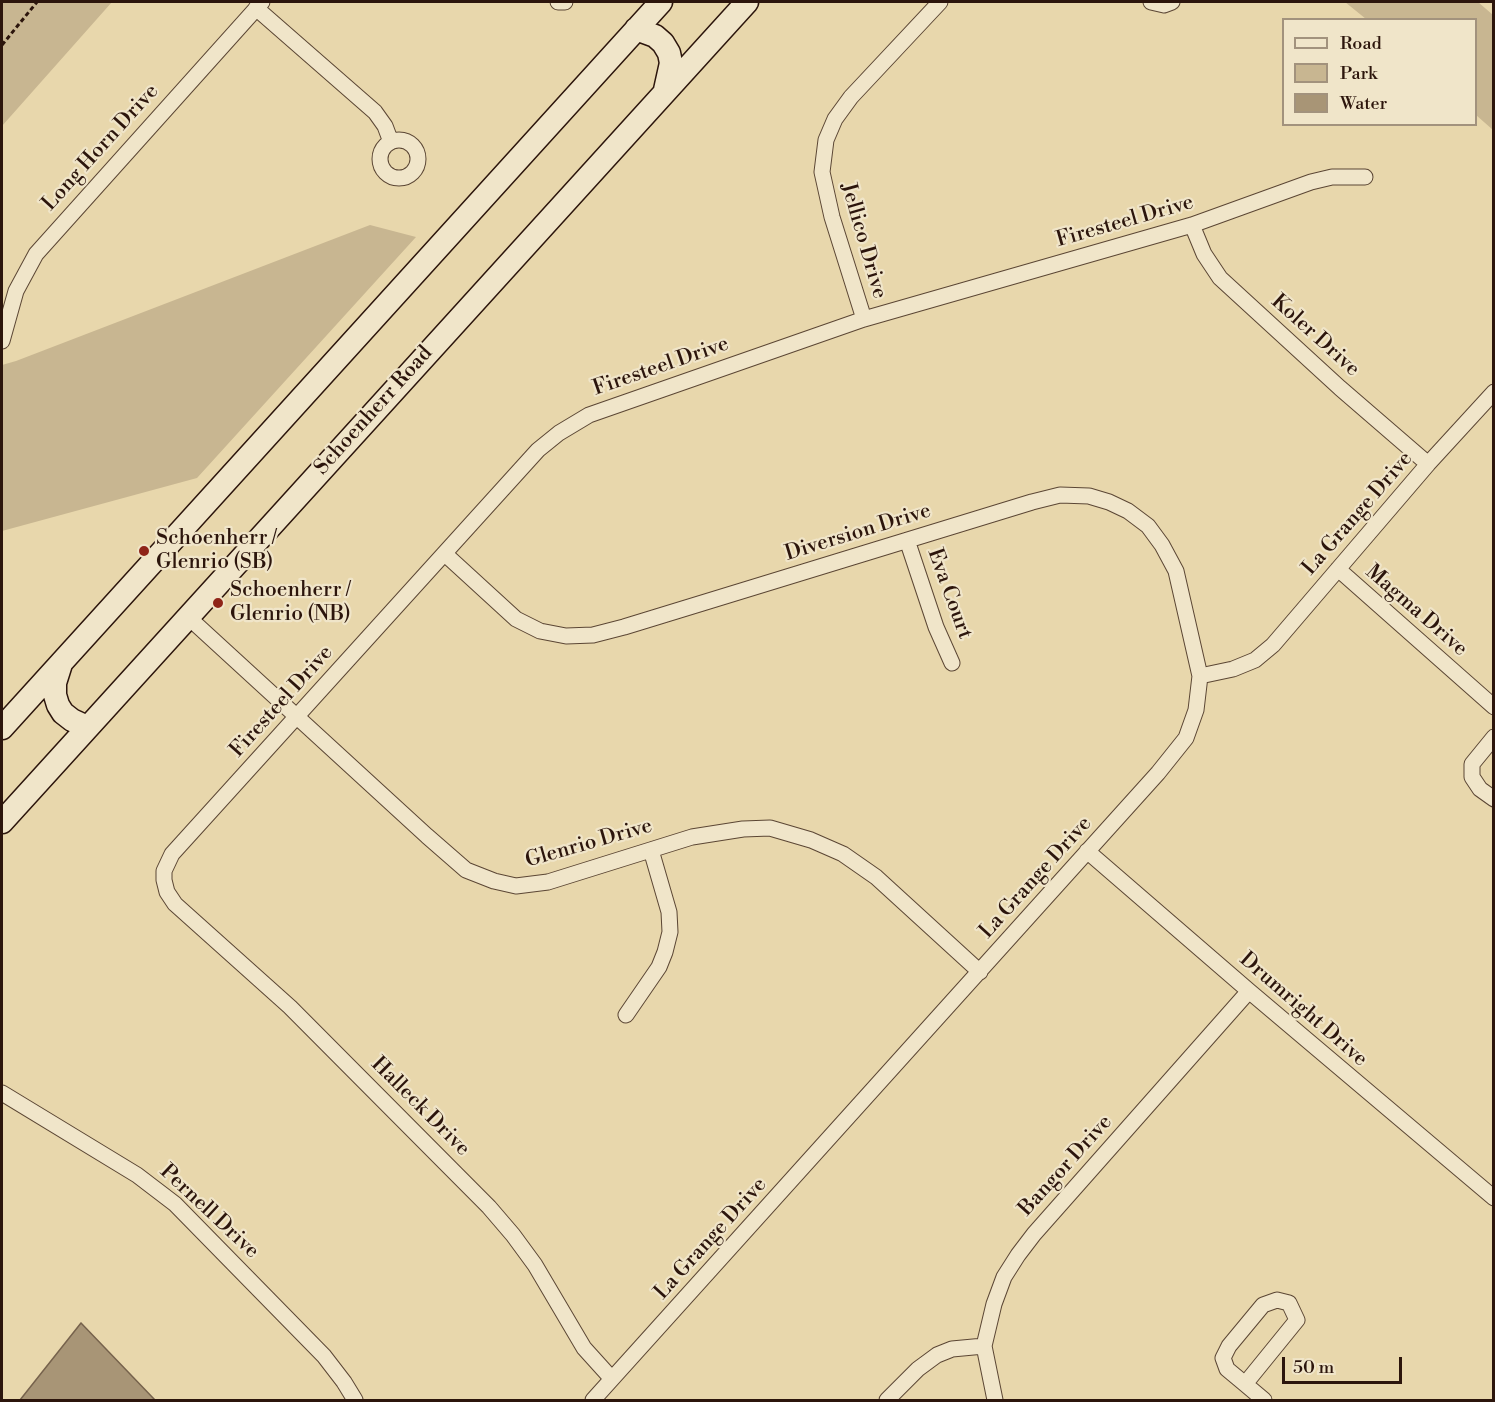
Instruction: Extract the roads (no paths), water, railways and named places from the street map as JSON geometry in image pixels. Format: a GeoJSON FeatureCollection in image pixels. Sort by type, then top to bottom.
{"type":"FeatureCollection","features":[{"type":"Feature","properties":{"kind":"main road"},"geometry":{"type":"LineString","coordinates":[[2,728],[661,2]]}},
{"type":"Feature","properties":{"kind":"main road","name":"Schoenherr Road"},"geometry":{"type":"LineString","coordinates":[[2,822],[747,2]]}},
{"type":"Feature","properties":{"kind":"main road"},"geometry":{"type":"LineString","coordinates":[[636,29],[655,36],[669,53],[671,63],[664,92]]}},
{"type":"Feature","properties":{"kind":"main road"},"geometry":{"type":"LineString","coordinates":[[61,663],[55,683],[58,705],[63,713],[72,720],[87,727]]}},
{"type":"Feature","properties":{"kind":"street"},"geometry":{"type":"LineString","coordinates":[[558,2],[565,2]]}},
{"type":"Feature","properties":{"kind":"street","name":"Jellico Drive"},"geometry":{"type":"LineString","coordinates":[[864,319],[832,217],[822,172],[826,140],[835,119],[851,97],[940,2]]}},
{"type":"Feature","properties":{"kind":"street"},"geometry":{"type":"LineString","coordinates":[[1151,2],[1164,4],[1172,2]]}},
{"type":"Feature","properties":{"kind":"street"},"geometry":{"type":"LineString","coordinates":[[259,5],[375,112],[385,126],[391,142]]}},
{"type":"Feature","properties":{"kind":"street","name":"Long Horn Drive"},"geometry":{"type":"LineString","coordinates":[[2,341],[16,291],[36,254],[259,5]]}},
{"type":"Feature","properties":{"kind":"street","name":"Firesteel Drive"},"geometry":{"type":"LineString","coordinates":[[167,892],[164,871],[172,854],[537,450],[589,414],[864,319],[1192,225],[1311,182],[1332,177],[1365,177]]}},
{"type":"Feature","properties":{"kind":"street","name":"Koler Drive"},"geometry":{"type":"LineString","coordinates":[[1192,225],[1204,254],[1220,278],[1340,388],[1428,464]]}},
{"type":"Feature","properties":{"kind":"street","name":"La Grange Drive"},"geometry":{"type":"LineString","coordinates":[[593,1401],[1158,773],[1186,738],[1196,710],[1200,676],[1233,669],[1255,660],[1273,645],[1428,464],[1494,392]]}},
{"type":"Feature","properties":{"kind":"street","name":"Diversion Drive"},"geometry":{"type":"LineString","coordinates":[[445,554],[516,619],[540,631],[566,636],[593,635],[1032,502],[1060,495],[1089,496],[1128,511],[1148,526],[1162,545],[1176,571],[1200,676]]}},
{"type":"Feature","properties":{"kind":"street","name":"Eva Court"},"geometry":{"type":"LineString","coordinates":[[907,540],[936,627],[952,663]]}},
{"type":"Feature","properties":{"kind":"street","name":"Magma Drive"},"geometry":{"type":"LineString","coordinates":[[1338,569],[1494,707]]}},
{"type":"Feature","properties":{"kind":"street","name":"Glenrio Drive"},"geometry":{"type":"LineString","coordinates":[[187,616],[427,837],[466,870],[494,881],[516,885],[548,882],[692,837],[743,829],[770,828],[811,840],[843,854],[876,877],[980,972]]}},
{"type":"Feature","properties":{"kind":"street"},"geometry":{"type":"LineString","coordinates":[[1494,737],[1472,764],[1472,777],[1480,789],[1494,799]]}},
{"type":"Feature","properties":{"kind":"street"},"geometry":{"type":"LineString","coordinates":[[626,1015],[659,967],[670,932],[669,912],[651,850]]}},
{"type":"Feature","properties":{"kind":"street","name":"Drumright Drive"},"geometry":{"type":"LineString","coordinates":[[1088,851],[1249,991],[1494,1198]]}},
{"type":"Feature","properties":{"kind":"street","name":"Halleck Drive"},"geometry":{"type":"LineString","coordinates":[[167,892],[187,916],[290,1006],[489,1206],[535,1265],[584,1348],[612,1379]]}},
{"type":"Feature","properties":{"kind":"street","name":"Bangor Drive"},"geometry":{"type":"LineString","coordinates":[[995,1401],[984,1346],[994,1304],[1004,1278],[1018,1255],[1249,991]]}},
{"type":"Feature","properties":{"kind":"street","name":"Pernell Drive"},"geometry":{"type":"LineString","coordinates":[[2,1093],[137,1175],[175,1204],[324,1356],[345,1382],[355,1401]]}},
{"type":"Feature","properties":{"kind":"street"},"geometry":{"type":"LineString","coordinates":[[1245,1384],[1297,1320],[1289,1303],[1277,1300],[1263,1305],[1228,1346],[1223,1358],[1227,1369],[1264,1401]]}},
{"type":"Feature","properties":{"kind":"street"},"geometry":{"type":"LineString","coordinates":[[887,1401],[918,1369],[937,1355],[952,1348],[984,1346]]}},
{"type":"Feature","properties":{"kind":"water"},"geometry":{"type":"Polygon","coordinates":[[[81,1323],[155,1400],[20,1400],[81,1323]]]}},
{"type":"Feature","properties":{"kind":"place","name":"Schoenherr / Glenrio (SB)"},"geometry":{"type":"Point","coordinates":[144,551]}},
{"type":"Feature","properties":{"kind":"place","name":"Schoenherr / Glenrio (NB)"},"geometry":{"type":"Point","coordinates":[218,603]}}]}
